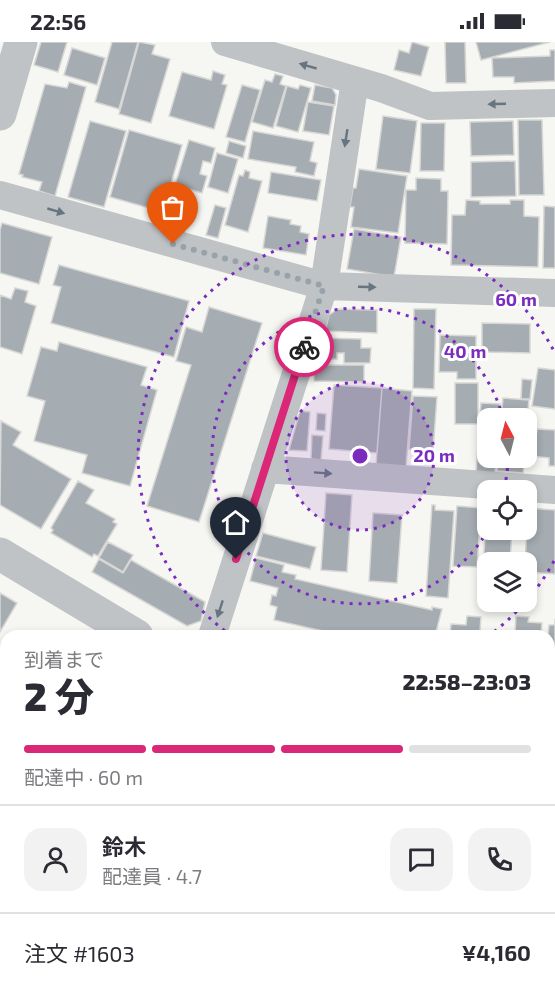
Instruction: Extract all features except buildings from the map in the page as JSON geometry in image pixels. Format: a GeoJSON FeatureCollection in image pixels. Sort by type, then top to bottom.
{"type":"FeatureCollection","features":[{"type":"Feature","properties":{"kind":"street"},"geometry":{"type":"LineString","coordinates":[[0,114],[21,42]]}},
{"type":"Feature","properties":{"kind":"street"},"geometry":{"type":"LineString","coordinates":[[225,42],[355,80],[430,106],[555,103]]}},
{"type":"Feature","properties":{"kind":"street"},"geometry":{"type":"LineString","coordinates":[[214,630],[324,286],[355,80]]}},
{"type":"Feature","properties":{"kind":"street"},"geometry":{"type":"LineString","coordinates":[[0,195],[324,286],[555,292]]}},
{"type":"Feature","properties":{"kind":"street"},"geometry":{"type":"LineString","coordinates":[[265,469],[555,490]]}},
{"type":"Feature","properties":{"kind":"street"},"geometry":{"type":"LineString","coordinates":[[0,554],[127,630]]}},
{"type":"Feature","properties":{"kind":"way so far"},"geometry":{"type":"LineString","coordinates":[[173,244],[324,286],[304,347]]}},
{"type":"Feature","properties":{"kind":"route"},"geometry":{"type":"LineString","coordinates":[[236,559],[304,347]]}}]}
